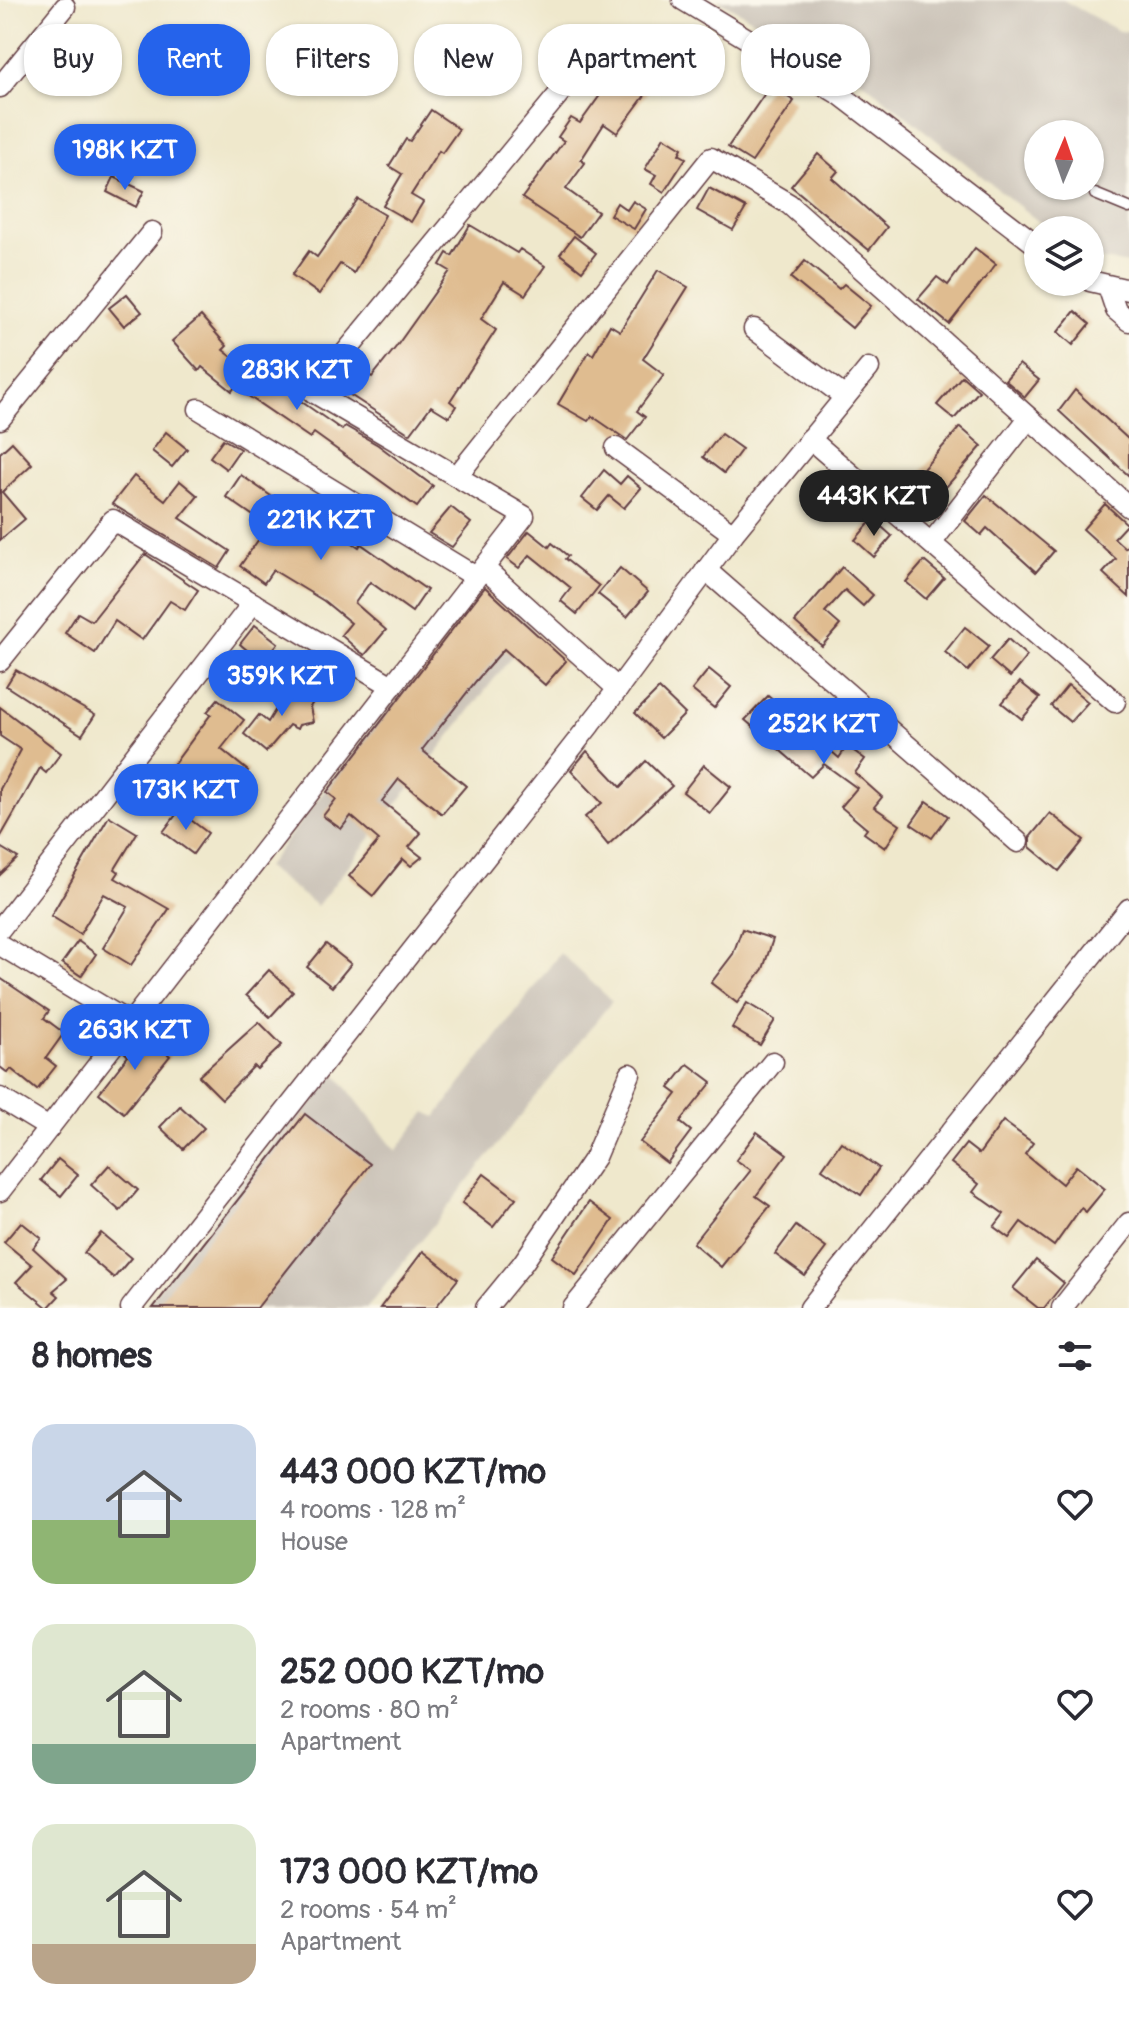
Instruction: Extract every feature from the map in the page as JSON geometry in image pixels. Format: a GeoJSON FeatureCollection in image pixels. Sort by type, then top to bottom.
{"type":"FeatureCollection","features":[{"type":"Feature","properties":{"kind":"street"},"geometry":{"type":"LineString","coordinates":[[683,0],[842,96],[1024,235]]}},
{"type":"Feature","properties":{"kind":"street"},"geometry":{"type":"LineString","coordinates":[[0,87],[65,7]]}},
{"type":"Feature","properties":{"kind":"street"},"geometry":{"type":"LineString","coordinates":[[0,1191],[524,516],[313,392],[557,96]]}},
{"type":"Feature","properties":{"kind":"street"},"geometry":{"type":"LineString","coordinates":[[457,476],[711,158],[789,204],[1129,507]]}},
{"type":"Feature","properties":{"kind":"street"},"geometry":{"type":"LineString","coordinates":[[0,419],[152,232]]}},
{"type":"Feature","properties":{"kind":"street"},"geometry":{"type":"LineString","coordinates":[[1104,285],[1129,290]]}},
{"type":"Feature","properties":{"kind":"street"},"geometry":{"type":"LineString","coordinates":[[1104,292],[1116,310],[1129,321]]}},
{"type":"Feature","properties":{"kind":"street"},"geometry":{"type":"LineString","coordinates":[[754,329],[845,397]]}},
{"type":"Feature","properties":{"kind":"street"},"geometry":{"type":"LineString","coordinates":[[131,1308],[618,689],[733,534],[869,368]]}},
{"type":"Feature","properties":{"kind":"street"},"geometry":{"type":"LineString","coordinates":[[199,409],[480,573],[618,689]]}},
{"type":"Feature","properties":{"kind":"street"},"geometry":{"type":"LineString","coordinates":[[932,542],[1029,418]]}},
{"type":"Feature","properties":{"kind":"street"},"geometry":{"type":"LineString","coordinates":[[810,439],[1115,702]]}},
{"type":"Feature","properties":{"kind":"street"},"geometry":{"type":"LineString","coordinates":[[616,448],[733,534]]}},
{"type":"Feature","properties":{"kind":"street"},"geometry":{"type":"LineString","coordinates":[[0,661],[113,520],[392,686]]}},
{"type":"Feature","properties":{"kind":"street"},"geometry":{"type":"LineString","coordinates":[[706,570],[1018,842]]}},
{"type":"Feature","properties":{"kind":"street"},"geometry":{"type":"LineString","coordinates":[[0,929],[253,603]]}},
{"type":"Feature","properties":{"kind":"street"},"geometry":{"type":"LineString","coordinates":[[810,1308],[1129,909]]}},
{"type":"Feature","properties":{"kind":"street"},"geometry":{"type":"LineString","coordinates":[[0,945],[130,1023]]}},
{"type":"Feature","properties":{"kind":"street"},"geometry":{"type":"LineString","coordinates":[[573,1308],[773,1062]]}},
{"type":"Feature","properties":{"kind":"street"},"geometry":{"type":"LineString","coordinates":[[486,1308],[523,1263],[595,1157],[630,1074]]}},
{"type":"Feature","properties":{"kind":"street"},"geometry":{"type":"LineString","coordinates":[[0,1098],[49,1128]]}},
{"type":"Feature","properties":{"kind":"street"},"geometry":{"type":"LineString","coordinates":[[1062,1308],[1129,1223]]}},
{"type":"Feature","properties":{"kind":"lane"},"geometry":{"type":"LineString","coordinates":[[1104,198],[1129,208]]}},
{"type":"Feature","properties":{"kind":"shaded area"},"geometry":{"type":"Polygon","coordinates":[[[718,0],[1063,0],[1119,31],[1129,32],[1129,264],[1104,260],[1104,216],[1031,216],[870,87],[870,24],[761,24],[718,0]]]}},
{"type":"Feature","properties":{"kind":"shaded area"},"geometry":{"type":"Polygon","coordinates":[[[484,583],[534,628],[317,906],[266,867],[484,583]]]}},
{"type":"Feature","properties":{"kind":"shaded area"},"geometry":{"type":"Polygon","coordinates":[[[560,953],[612,1001],[367,1308],[144,1308],[332,1069],[396,1151],[426,1112],[436,1117],[560,953]]]}},
{"type":"Feature","properties":{"kind":"building"},"geometry":{"type":"Polygon","coordinates":[[[600,96],[644,96],[617,133],[604,124],[581,160],[585,163],[566,189],[598,212],[580,237],[522,198],[564,141],[558,137],[571,118],[580,123],[600,96]]]}},
{"type":"Feature","properties":{"kind":"building"},"geometry":{"type":"Polygon","coordinates":[[[763,96],[786,96],[794,101],[752,162],[728,147],[763,96]]]}},
{"type":"Feature","properties":{"kind":"building"},"geometry":{"type":"Polygon","coordinates":[[[431,110],[459,129],[442,153],[439,151],[411,195],[423,202],[411,222],[383,206],[402,174],[389,166],[406,139],[410,141],[431,110]]]}},
{"type":"Feature","properties":{"kind":"building"},"geometry":{"type":"Polygon","coordinates":[[[664,137],[682,148],[679,154],[686,158],[664,192],[651,184],[656,175],[645,169],[664,137]]]}},
{"type":"Feature","properties":{"kind":"building"},"geometry":{"type":"Polygon","coordinates":[[[818,154],[838,171],[832,178],[887,227],[869,250],[791,186],[818,154]]]}},
{"type":"Feature","properties":{"kind":"building"},"geometry":{"type":"Polygon","coordinates":[[[114,177],[144,191],[136,207],[107,192],[114,177]]]}},
{"type":"Feature","properties":{"kind":"building"},"geometry":{"type":"Polygon","coordinates":[[[709,188],[746,208],[733,230],[697,210],[709,188]]]}},
{"type":"Feature","properties":{"kind":"building"},"geometry":{"type":"Polygon","coordinates":[[[358,199],[385,215],[354,273],[340,264],[319,294],[292,275],[309,251],[317,257],[358,199]]]}},
{"type":"Feature","properties":{"kind":"building"},"geometry":{"type":"Polygon","coordinates":[[[633,201],[646,209],[634,229],[610,215],[617,203],[627,210],[633,201]]]}},
{"type":"Feature","properties":{"kind":"building"},"geometry":{"type":"Polygon","coordinates":[[[470,225],[517,253],[520,249],[545,266],[525,295],[504,282],[481,319],[496,330],[450,401],[456,406],[449,417],[431,406],[410,434],[344,391],[358,368],[372,377],[396,347],[450,271],[440,265],[447,253],[452,256],[470,225]]]}},
{"type":"Feature","properties":{"kind":"building"},"geometry":{"type":"Polygon","coordinates":[[[574,236],[596,253],[582,271],[560,254],[574,236]]]}},
{"type":"Feature","properties":{"kind":"building"},"geometry":{"type":"Polygon","coordinates":[[[975,248],[996,264],[949,324],[918,299],[937,277],[948,285],[975,248]]]}},
{"type":"Feature","properties":{"kind":"building"},"geometry":{"type":"Polygon","coordinates":[[[805,261],[839,289],[844,284],[871,306],[852,328],[791,278],[805,261]]]}},
{"type":"Feature","properties":{"kind":"building"},"geometry":{"type":"Polygon","coordinates":[[[658,270],[688,287],[643,359],[664,375],[637,411],[645,417],[627,440],[592,416],[588,421],[558,404],[589,352],[593,355],[610,325],[620,331],[658,270]]]}},
{"type":"Feature","properties":{"kind":"building"},"geometry":{"type":"Polygon","coordinates":[[[127,294],[142,312],[124,326],[109,308],[127,294]]]}},
{"type":"Feature","properties":{"kind":"building"},"geometry":{"type":"Polygon","coordinates":[[[1075,311],[1090,324],[1073,345],[1058,332],[1075,311]]]}},
{"type":"Feature","properties":{"kind":"building"},"geometry":{"type":"Polygon","coordinates":[[[201,316],[227,346],[223,350],[266,383],[269,379],[342,430],[345,426],[378,445],[433,486],[417,507],[314,433],[310,438],[235,387],[232,391],[202,367],[199,371],[172,341],[201,316]]]}},
{"type":"Feature","properties":{"kind":"building"},"geometry":{"type":"Polygon","coordinates":[[[1019,364],[1039,380],[1025,397],[1005,380],[1019,364]]]}},
{"type":"Feature","properties":{"kind":"building"},"geometry":{"type":"Polygon","coordinates":[[[962,376],[979,391],[954,419],[937,405],[962,376]]]}},
{"type":"Feature","properties":{"kind":"building"},"geometry":{"type":"Polygon","coordinates":[[[1075,390],[1129,440],[1129,476],[1059,411],[1075,390]]]}},
{"type":"Feature","properties":{"kind":"building"},"geometry":{"type":"Polygon","coordinates":[[[960,427],[982,446],[939,495],[916,477],[960,427]]]}},
{"type":"Feature","properties":{"kind":"building"},"geometry":{"type":"Polygon","coordinates":[[[166,432],[187,449],[172,467],[152,451],[166,432]]]}},
{"type":"Feature","properties":{"kind":"building"},"geometry":{"type":"Polygon","coordinates":[[[721,434],[742,449],[724,473],[703,457],[721,434]]]}},
{"type":"Feature","properties":{"kind":"building"},"geometry":{"type":"Polygon","coordinates":[[[223,439],[240,449],[226,469],[210,457],[223,439]]]}},
{"type":"Feature","properties":{"kind":"building"},"geometry":{"type":"Polygon","coordinates":[[[12,442],[32,464],[2,492],[25,519],[0,540],[0,453],[12,442]]]}},
{"type":"Feature","properties":{"kind":"building"},"geometry":{"type":"Polygon","coordinates":[[[604,470],[620,484],[627,476],[641,488],[624,508],[609,496],[597,510],[582,498],[604,470]]]}},
{"type":"Feature","properties":{"kind":"building"},"geometry":{"type":"Polygon","coordinates":[[[241,475],[281,503],[285,498],[359,547],[361,544],[427,590],[412,612],[370,582],[355,603],[386,630],[365,655],[341,635],[351,623],[324,601],[273,570],[264,583],[240,566],[268,526],[226,497],[241,475]]]}},
{"type":"Feature","properties":{"kind":"building"},"geometry":{"type":"Polygon","coordinates":[[[134,476],[165,500],[180,481],[198,496],[180,518],[230,551],[219,568],[112,504],[134,476]]]}},
{"type":"Feature","properties":{"kind":"building"},"geometry":{"type":"Polygon","coordinates":[[[986,495],[1054,551],[1036,572],[987,528],[981,535],[965,521],[986,495]]]}},
{"type":"Feature","properties":{"kind":"building"},"geometry":{"type":"Polygon","coordinates":[[[1105,504],[1127,524],[1114,538],[1125,548],[1129,544],[1129,597],[1103,573],[1116,559],[1083,529],[1105,504]]]}},
{"type":"Feature","properties":{"kind":"building"},"geometry":{"type":"Polygon","coordinates":[[[451,507],[471,523],[452,547],[429,533],[451,507]]]}},
{"type":"Feature","properties":{"kind":"building"},"geometry":{"type":"Polygon","coordinates":[[[873,519],[892,536],[874,557],[855,540],[873,519]]]}},
{"type":"Feature","properties":{"kind":"building"},"geometry":{"type":"Polygon","coordinates":[[[529,531],[549,547],[552,543],[568,556],[565,559],[599,586],[577,614],[561,601],[571,588],[530,555],[519,568],[507,559],[529,531]]]}},
{"type":"Feature","properties":{"kind":"building"},"geometry":{"type":"Polygon","coordinates":[[[145,554],[198,590],[185,610],[170,601],[142,640],[115,621],[95,653],[65,633],[78,613],[92,621],[145,554]]]}},
{"type":"Feature","properties":{"kind":"building"},"geometry":{"type":"Polygon","coordinates":[[[924,561],[944,578],[926,599],[906,582],[924,561]]]}},
{"type":"Feature","properties":{"kind":"building"},"geometry":{"type":"Polygon","coordinates":[[[842,567],[873,595],[863,606],[845,590],[825,612],[840,625],[822,646],[795,622],[842,567]]]}},
{"type":"Feature","properties":{"kind":"building"},"geometry":{"type":"Polygon","coordinates":[[[620,568],[648,592],[627,617],[598,594],[620,568]]]}},
{"type":"Feature","properties":{"kind":"building"},"geometry":{"type":"Polygon","coordinates":[[[485,587],[566,661],[545,685],[504,649],[476,681],[422,750],[466,786],[442,814],[399,779],[382,801],[421,833],[409,847],[422,857],[411,866],[403,859],[373,896],[349,876],[379,840],[351,816],[341,829],[323,816],[336,799],[327,792],[485,587]]]}},
{"type":"Feature","properties":{"kind":"building"},"geometry":{"type":"Polygon","coordinates":[[[255,625],[278,643],[262,663],[240,644],[255,625]]]}},
{"type":"Feature","properties":{"kind":"building"},"geometry":{"type":"Polygon","coordinates":[[[965,627],[989,646],[968,671],[945,652],[965,627]]]}},
{"type":"Feature","properties":{"kind":"building"},"geometry":{"type":"Polygon","coordinates":[[[1008,639],[1027,656],[1010,677],[990,660],[1008,639]]]}},
{"type":"Feature","properties":{"kind":"building"},"geometry":{"type":"Polygon","coordinates":[[[709,669],[731,687],[714,708],[692,690],[709,669]]]}},
{"type":"Feature","properties":{"kind":"building"},"geometry":{"type":"Polygon","coordinates":[[[16,670],[95,715],[82,735],[6,686],[16,670]]]}},
{"type":"Feature","properties":{"kind":"building"},"geometry":{"type":"Polygon","coordinates":[[[1020,682],[1040,698],[1022,719],[1002,703],[1020,682]]]}},
{"type":"Feature","properties":{"kind":"building"},"geometry":{"type":"Polygon","coordinates":[[[291,684],[315,699],[310,707],[313,722],[299,725],[297,729],[289,725],[266,752],[244,734],[259,715],[268,722],[291,684]]]}},
{"type":"Feature","properties":{"kind":"building"},"geometry":{"type":"Polygon","coordinates":[[[1068,685],[1088,702],[1070,722],[1051,706],[1068,685]]]}},
{"type":"Feature","properties":{"kind":"building"},"geometry":{"type":"Polygon","coordinates":[[[659,689],[685,714],[661,738],[635,713],[659,689]]]}},
{"type":"Feature","properties":{"kind":"building"},"geometry":{"type":"Polygon","coordinates":[[[768,696],[839,758],[847,746],[865,759],[855,773],[882,797],[874,807],[900,825],[885,848],[864,833],[867,829],[841,807],[857,788],[824,764],[811,777],[745,720],[768,696]]]}},
{"type":"Feature","properties":{"kind":"building"},"geometry":{"type":"Polygon","coordinates":[[[218,699],[244,720],[221,749],[248,771],[232,790],[207,770],[180,804],[157,787],[211,714],[207,712],[218,699]]]}},
{"type":"Feature","properties":{"kind":"building"},"geometry":{"type":"Polygon","coordinates":[[[0,707],[61,753],[46,773],[40,768],[0,838],[0,789],[21,750],[0,736],[0,707]]]}},
{"type":"Feature","properties":{"kind":"building"},"geometry":{"type":"Polygon","coordinates":[[[587,751],[621,787],[646,761],[672,786],[608,845],[585,817],[602,803],[571,770],[587,751]]]}},
{"type":"Feature","properties":{"kind":"building"},"geometry":{"type":"Polygon","coordinates":[[[704,765],[731,787],[710,813],[683,792],[704,765]]]}},
{"type":"Feature","properties":{"kind":"building"},"geometry":{"type":"Polygon","coordinates":[[[927,801],[948,816],[932,838],[911,824],[927,801]]]}},
{"type":"Feature","properties":{"kind":"building"},"geometry":{"type":"Polygon","coordinates":[[[179,811],[208,833],[193,854],[163,832],[179,811]]]}},
{"type":"Feature","properties":{"kind":"building"},"geometry":{"type":"Polygon","coordinates":[[[1050,813],[1084,840],[1059,871],[1030,847],[1030,837],[1050,813]]]}},
{"type":"Feature","properties":{"kind":"building"},"geometry":{"type":"Polygon","coordinates":[[[109,816],[137,833],[115,869],[119,872],[115,878],[169,909],[131,965],[103,948],[128,907],[104,894],[80,934],[51,916],[109,816]]]}},
{"type":"Feature","properties":{"kind":"building"},"geometry":{"type":"Polygon","coordinates":[[[0,847],[18,858],[0,875],[0,847]]]}},
{"type":"Feature","properties":{"kind":"building"},"geometry":{"type":"Polygon","coordinates":[[[742,929],[773,939],[763,969],[737,1003],[711,983],[733,954],[742,929]]]}},
{"type":"Feature","properties":{"kind":"building"},"geometry":{"type":"Polygon","coordinates":[[[78,941],[96,954],[81,976],[62,963],[78,941]]]}},
{"type":"Feature","properties":{"kind":"building"},"geometry":{"type":"Polygon","coordinates":[[[326,944],[351,964],[332,987],[307,967],[326,944]]]}},
{"type":"Feature","properties":{"kind":"building"},"geometry":{"type":"Polygon","coordinates":[[[269,970],[293,992],[270,1017],[246,995],[269,970]]]}},
{"type":"Feature","properties":{"kind":"building"},"geometry":{"type":"Polygon","coordinates":[[[0,978],[49,1011],[44,1018],[64,1033],[46,1058],[56,1066],[37,1090],[11,1069],[8,1073],[0,1067],[0,978]]]}},
{"type":"Feature","properties":{"kind":"building"},"geometry":{"type":"Polygon","coordinates":[[[747,1003],[775,1020],[760,1045],[732,1028],[747,1003]]]}},
{"type":"Feature","properties":{"kind":"building"},"geometry":{"type":"Polygon","coordinates":[[[259,1022],[282,1045],[257,1069],[254,1066],[222,1099],[199,1076],[259,1022]]]}},
{"type":"Feature","properties":{"kind":"building"},"geometry":{"type":"Polygon","coordinates":[[[141,1031],[170,1056],[124,1113],[99,1093],[128,1056],[124,1052],[141,1031]]]}},
{"type":"Feature","properties":{"kind":"building"},"geometry":{"type":"Polygon","coordinates":[[[688,1064],[712,1082],[680,1122],[691,1131],[667,1163],[640,1142],[677,1094],[669,1088],[688,1064]]]}},
{"type":"Feature","properties":{"kind":"building"},"geometry":{"type":"Polygon","coordinates":[[[180,1106],[204,1128],[183,1149],[160,1127],[180,1106]]]}},
{"type":"Feature","properties":{"kind":"building"},"geometry":{"type":"Polygon","coordinates":[[[305,1114],[370,1164],[335,1209],[257,1308],[153,1308],[305,1114]]]}},
{"type":"Feature","properties":{"kind":"building"},"geometry":{"type":"Polygon","coordinates":[[[1003,1121],[1033,1143],[1025,1154],[1062,1184],[1076,1166],[1105,1189],[1086,1212],[1081,1208],[1054,1246],[1021,1222],[1009,1238],[994,1227],[1004,1214],[973,1192],[979,1184],[951,1163],[966,1144],[979,1154],[1003,1121]]]}},
{"type":"Feature","properties":{"kind":"building"},"geometry":{"type":"Polygon","coordinates":[[[757,1132],[787,1154],[756,1196],[770,1206],[721,1267],[693,1243],[751,1170],[736,1160],[757,1132]]]}},
{"type":"Feature","properties":{"kind":"building"},"geometry":{"type":"Polygon","coordinates":[[[841,1142],[879,1168],[861,1195],[822,1169],[841,1142]]]}},
{"type":"Feature","properties":{"kind":"building"},"geometry":{"type":"Polygon","coordinates":[[[58,1159],[78,1175],[61,1196],[41,1180],[58,1159]]]}},
{"type":"Feature","properties":{"kind":"building"},"geometry":{"type":"Polygon","coordinates":[[[109,1165],[138,1190],[120,1211],[91,1185],[109,1165]]]}},
{"type":"Feature","properties":{"kind":"building"},"geometry":{"type":"Polygon","coordinates":[[[484,1174],[516,1198],[493,1227],[462,1203],[484,1174]]]}},
{"type":"Feature","properties":{"kind":"building"},"geometry":{"type":"Polygon","coordinates":[[[589,1202],[613,1220],[576,1275],[552,1257],[589,1202]]]}},
{"type":"Feature","properties":{"kind":"building"},"geometry":{"type":"Polygon","coordinates":[[[21,1222],[41,1238],[33,1248],[67,1279],[53,1291],[59,1296],[48,1308],[16,1282],[32,1265],[4,1242],[21,1222]]]}},
{"type":"Feature","properties":{"kind":"building"},"geometry":{"type":"Polygon","coordinates":[[[796,1226],[826,1248],[805,1276],[775,1254],[796,1226]]]}},
{"type":"Feature","properties":{"kind":"building"},"geometry":{"type":"Polygon","coordinates":[[[101,1233],[131,1258],[114,1278],[84,1253],[101,1233]]]}},
{"type":"Feature","properties":{"kind":"building"},"geometry":{"type":"Polygon","coordinates":[[[423,1251],[458,1279],[435,1308],[380,1308],[423,1251]]]}},
{"type":"Feature","properties":{"kind":"building"},"geometry":{"type":"Polygon","coordinates":[[[1036,1260],[1064,1283],[1044,1308],[1038,1308],[1013,1288],[1036,1260]]]}}]}
